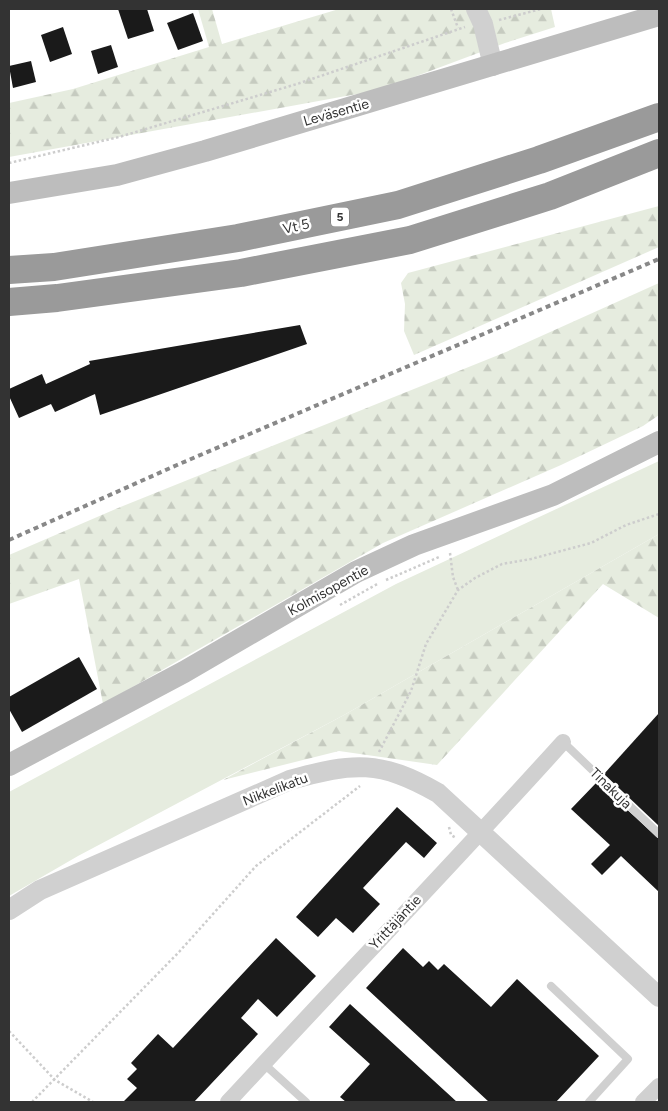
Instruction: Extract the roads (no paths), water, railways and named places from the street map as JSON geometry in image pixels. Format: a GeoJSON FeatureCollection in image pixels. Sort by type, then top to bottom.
{"type":"FeatureCollection","features":[{"type":"Feature","properties":{"kind":"highway","name":"Vt 5"},"geometry":{"type":"LineString","coordinates":[[9,270],[54,267],[238,238],[398,205],[539,160],[659,116]]}},
{"type":"Feature","properties":{"kind":"highway"},"geometry":{"type":"LineString","coordinates":[[9,302],[57,298],[241,273],[410,240],[550,196],[659,153]]}},
{"type":"Feature","properties":{"kind":"main road","name":"Leväsentie"},"geometry":{"type":"LineString","coordinates":[[9,193],[117,175],[493,66],[659,15]]}},
{"type":"Feature","properties":{"kind":"main road","name":"Kolmisopentie"},"geometry":{"type":"LineString","coordinates":[[9,765],[184,672],[356,572],[414,546],[553,495],[659,442]]}},
{"type":"Feature","properties":{"kind":"street"},"geometry":{"type":"LineString","coordinates":[[480,16],[493,66]]}},
{"type":"Feature","properties":{"kind":"street","name":"Yrittäjäntie"},"geometry":{"type":"LineString","coordinates":[[228,1102],[482,832],[563,742]]}},
{"type":"Feature","properties":{"kind":"street","name":"Nikkelikatu"},"geometry":{"type":"LineString","coordinates":[[9,910],[40,890],[290,780],[323,771],[358,766],[409,776],[438,793],[659,997]]}},
{"type":"Feature","properties":{"kind":"street"},"geometry":{"type":"LineString","coordinates":[[643,1102],[659,1086]]}},
{"type":"Feature","properties":{"kind":"lane","name":"Tinakuja"},"geometry":{"type":"LineString","coordinates":[[563,742],[659,834]]}},
{"type":"Feature","properties":{"kind":"lane"},"geometry":{"type":"LineString","coordinates":[[551,986],[628,1059],[589,1102]]}},
{"type":"Feature","properties":{"kind":"lane"},"geometry":{"type":"LineString","coordinates":[[264,1064],[306,1102]]}},
{"type":"Feature","properties":{"kind":"railway"},"geometry":{"type":"LineString","coordinates":[[9,540],[177,465],[659,259]]}}]}
